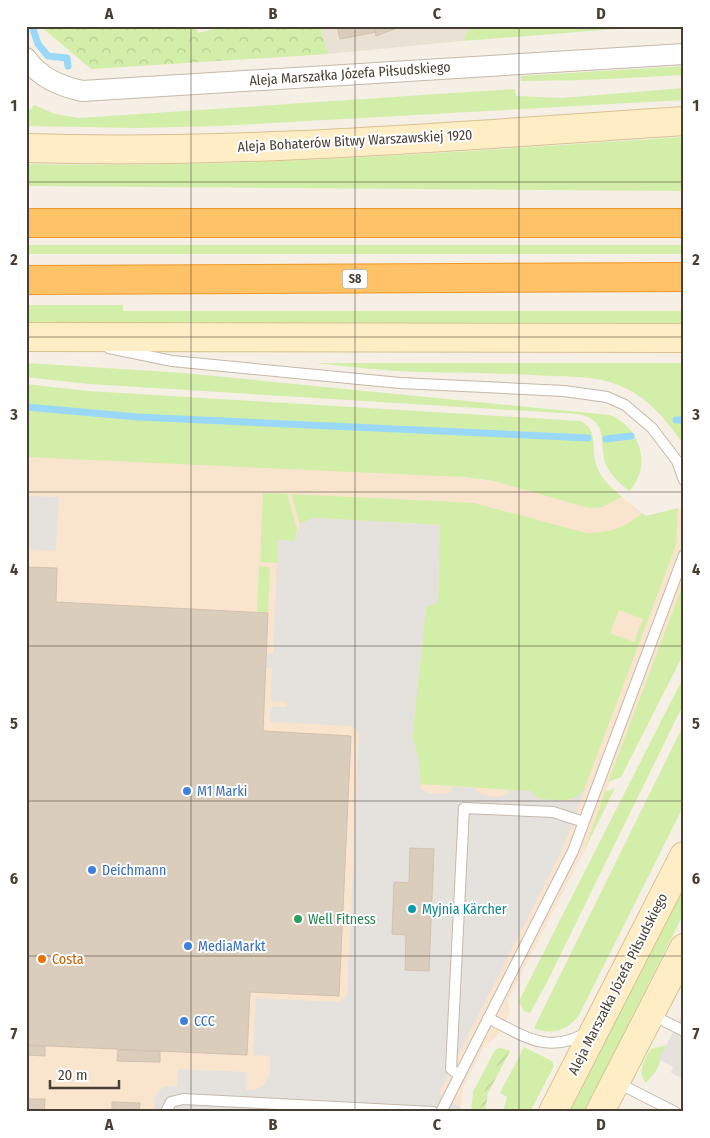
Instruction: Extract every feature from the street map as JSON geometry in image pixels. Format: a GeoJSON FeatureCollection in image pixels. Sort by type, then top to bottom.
{"type":"FeatureCollection","features":[{"type":"Feature","properties":{"kind":"highway"},"geometry":{"type":"LineString","coordinates":[[26,207],[200,223]]}},
{"type":"Feature","properties":{"kind":"highway"},"geometry":{"type":"LineString","coordinates":[[26,223],[684,223]]}},
{"type":"Feature","properties":{"kind":"highway","name":"S8"},"geometry":{"type":"LineString","coordinates":[[26,280],[684,277]]}},
{"type":"Feature","properties":{"kind":"main road","name":"Aleja Bohaterów Bitwy Warszawskiej 1920"},"geometry":{"type":"LineString","coordinates":[[26,148],[154,150],[246,147],[684,121]]}},
{"type":"Feature","properties":{"kind":"main road"},"geometry":{"type":"LineString","coordinates":[[39,337],[684,338]]}},
{"type":"Feature","properties":{"kind":"main road","name":"Aleja Marszałka Józefa Piłsudskiego"},"geometry":{"type":"LineString","coordinates":[[553,1112],[684,856]]}},
{"type":"Feature","properties":{"kind":"main road"},"geometry":{"type":"LineString","coordinates":[[600,1112],[684,948]]}},
{"type":"Feature","properties":{"kind":"street","name":"Aleja Marszałka Józefa Piłsudskiego"},"geometry":{"type":"LineString","coordinates":[[26,58],[47,78],[61,86],[82,91],[684,54]]}},
{"type":"Feature","properties":{"kind":"lane"},"geometry":{"type":"LineString","coordinates":[[39,337],[172,360],[400,383],[564,391],[607,397],[625,405],[652,428],[677,461],[684,480]]}},
{"type":"Feature","properties":{"kind":"lane"},"geometry":{"type":"LineString","coordinates":[[441,1112],[573,851],[684,555]]}},
{"type":"Feature","properties":{"kind":"lane"},"geometry":{"type":"LineString","coordinates":[[459,1075],[451,1069],[464,808],[554,812],[584,822]]}},
{"type":"Feature","properties":{"kind":"lane"},"geometry":{"type":"LineString","coordinates":[[649,1014],[684,1031]]}},
{"type":"Feature","properties":{"kind":"lane"},"geometry":{"type":"LineString","coordinates":[[488,1018],[523,1036],[544,1044],[566,1042],[598,1025]]}},
{"type":"Feature","properties":{"kind":"lane"},"geometry":{"type":"LineString","coordinates":[[615,1082],[675,1112]]}},
{"type":"Feature","properties":{"kind":"lane"},"geometry":{"type":"LineString","coordinates":[[166,1112],[171,1102],[189,1099],[432,1112]]}},
{"type":"Feature","properties":{"kind":"shaded area"},"geometry":{"type":"Polygon","coordinates":[[[320,26],[470,26],[462,41],[328,54],[320,26]]]}},
{"type":"Feature","properties":{"kind":"shaded area","name":"M1 Marki"},"geometry":{"type":"Polygon","coordinates":[[[26,428],[140,438],[622,497],[646,516],[684,508],[684,582],[584,851],[508,1000],[510,1012],[496,1037],[483,1048],[463,1089],[460,1112],[26,1112],[26,428]]]}},
{"type":"Feature","properties":{"kind":"shaded area"},"geometry":{"type":"Polygon","coordinates":[[[26,496],[59,497],[56,551],[26,549],[26,496]]]}},
{"type":"Feature","properties":{"kind":"shaded area"},"geometry":{"type":"Polygon","coordinates":[[[312,518],[440,525],[438,602],[426,608],[412,737],[419,760],[421,789],[428,793],[440,794],[448,793],[452,790],[452,787],[476,788],[482,795],[497,797],[506,795],[509,792],[508,790],[531,791],[539,799],[568,801],[578,796],[586,787],[563,848],[439,1093],[460,1107],[460,1112],[154,1112],[158,1091],[164,1087],[177,1086],[178,1069],[246,1072],[246,1090],[255,1090],[263,1086],[270,1074],[270,1056],[253,1055],[256,998],[338,1002],[347,995],[359,735],[356,729],[351,726],[270,722],[270,707],[287,707],[287,702],[271,701],[272,668],[266,667],[266,655],[273,653],[278,540],[295,541],[300,524],[312,518]]]}},
{"type":"Feature","properties":{"kind":"shaded area"},"geometry":{"type":"Polygon","coordinates":[[[684,1011],[684,1078],[681,1078],[671,1073],[673,1067],[659,1059],[684,1011]]]}},
{"type":"Feature","properties":{"kind":"green space"},"geometry":{"type":"Polygon","coordinates":[[[40,26],[196,26],[198,33],[227,26],[320,26],[328,54],[91,69],[40,26]]]}},
{"type":"Feature","properties":{"kind":"green space"},"geometry":{"type":"Polygon","coordinates":[[[470,26],[655,26],[462,41],[470,26]]]}},
{"type":"Feature","properties":{"kind":"green space"},"geometry":{"type":"Polygon","coordinates":[[[684,66],[684,75],[521,81],[520,76],[684,66]]]}},
{"type":"Feature","properties":{"kind":"green space"},"geometry":{"type":"Polygon","coordinates":[[[684,88],[684,100],[220,126],[138,128],[26,126],[26,107],[30,110],[34,105],[55,114],[79,118],[515,89],[516,96],[561,98],[684,88]]]}},
{"type":"Feature","properties":{"kind":"green space"},"geometry":{"type":"Polygon","coordinates":[[[684,137],[684,191],[26,186],[26,164],[191,164],[355,158],[684,137]]]}},
{"type":"Feature","properties":{"kind":"green space"},"geometry":{"type":"Polygon","coordinates":[[[26,245],[684,245],[684,254],[26,254],[26,245]]]}},
{"type":"Feature","properties":{"kind":"green space"},"geometry":{"type":"Polygon","coordinates":[[[26,305],[123,305],[123,311],[684,311],[684,326],[26,325],[26,305]]]}},
{"type":"Feature","properties":{"kind":"green space"},"geometry":{"type":"Polygon","coordinates":[[[26,363],[184,373],[610,415],[629,428],[636,438],[640,448],[640,470],[636,481],[629,491],[614,477],[607,467],[604,459],[601,434],[595,422],[588,417],[577,414],[89,384],[26,377],[26,363]]]}},
{"type":"Feature","properties":{"kind":"green space"},"geometry":{"type":"Polygon","coordinates":[[[316,363],[684,363],[684,446],[656,410],[629,390],[602,380],[519,374],[395,371],[316,363]]]}},
{"type":"Feature","properties":{"kind":"green space"},"geometry":{"type":"Polygon","coordinates":[[[26,384],[88,391],[580,421],[590,429],[599,472],[622,497],[602,507],[589,508],[494,481],[463,477],[26,457],[26,384]]]}},
{"type":"Feature","properties":{"kind":"green space"},"geometry":{"type":"Polygon","coordinates":[[[263,493],[287,494],[297,529],[295,541],[278,540],[277,563],[260,562],[263,493]]]}},
{"type":"Feature","properties":{"kind":"green space"},"geometry":{"type":"Polygon","coordinates":[[[291,494],[474,503],[586,533],[616,529],[642,513],[646,516],[678,508],[676,545],[583,792],[568,800],[551,800],[539,799],[531,791],[419,784],[419,760],[412,738],[426,608],[440,525],[317,518],[300,524],[291,494]],[[619,610],[610,633],[634,642],[643,619],[619,610]]]}},
{"type":"Feature","properties":{"kind":"green space"},"geometry":{"type":"Polygon","coordinates":[[[259,566],[270,567],[268,613],[257,613],[259,566]]]}},
{"type":"Feature","properties":{"kind":"green space"},"geometry":{"type":"Polygon","coordinates":[[[684,582],[684,653],[621,777],[608,782],[684,582]]]}},
{"type":"Feature","properties":{"kind":"green space"},"geometry":{"type":"Polygon","coordinates":[[[684,676],[684,703],[546,984],[530,1013],[524,1011],[519,1001],[684,676]]]}},
{"type":"Feature","properties":{"kind":"green space"},"geometry":{"type":"Polygon","coordinates":[[[684,724],[684,805],[579,1015],[565,1028],[559,1030],[547,1031],[534,1028],[684,724]]]}},
{"type":"Feature","properties":{"kind":"green space"},"geometry":{"type":"Polygon","coordinates":[[[615,788],[584,851],[605,792],[615,788]]]}},
{"type":"Feature","properties":{"kind":"green space"},"geometry":{"type":"Polygon","coordinates":[[[684,886],[684,913],[584,1112],[569,1112],[684,886]]]}},
{"type":"Feature","properties":{"kind":"green space"},"geometry":{"type":"Polygon","coordinates":[[[667,1045],[656,1071],[646,1083],[642,1075],[642,1066],[646,1057],[651,1049],[667,1045]]]}},
{"type":"Feature","properties":{"kind":"green space"},"geometry":{"type":"Polygon","coordinates":[[[524,1047],[552,1061],[554,1066],[530,1112],[503,1112],[507,1097],[500,1093],[524,1047]]]}},
{"type":"Feature","properties":{"kind":"green space"},"geometry":{"type":"Polygon","coordinates":[[[499,1048],[505,1049],[483,1094],[480,1112],[471,1112],[473,1092],[495,1050],[499,1048]]]}},
{"type":"Feature","properties":{"kind":"green space"},"geometry":{"type":"Polygon","coordinates":[[[505,1049],[510,1051],[488,1093],[485,1112],[480,1112],[483,1094],[505,1049]]]}},
{"type":"Feature","properties":{"kind":"building"},"geometry":{"type":"Polygon","coordinates":[[[337,26],[374,26],[376,32],[340,39],[337,26]]]}},
{"type":"Feature","properties":{"kind":"building"},"geometry":{"type":"Polygon","coordinates":[[[374,26],[402,26],[376,36],[374,26]]]}},
{"type":"Feature","properties":{"kind":"building","name":"M1 Marki"},"geometry":{"type":"Polygon","coordinates":[[[26,567],[57,568],[56,602],[268,613],[263,731],[351,736],[339,996],[250,992],[247,1055],[26,1045],[26,567]]]}},
{"type":"Feature","properties":{"kind":"building","name":"Myjnia Kärcher"},"geometry":{"type":"Polygon","coordinates":[[[410,848],[434,849],[429,971],[405,970],[406,935],[392,934],[394,882],[409,883],[410,848]]]}},
{"type":"Feature","properties":{"kind":"building"},"geometry":{"type":"Polygon","coordinates":[[[26,1045],[45,1046],[45,1056],[26,1055],[26,1045]]]}},
{"type":"Feature","properties":{"kind":"building"},"geometry":{"type":"Polygon","coordinates":[[[118,1050],[160,1051],[160,1062],[117,1061],[118,1050]]]}},
{"type":"Feature","properties":{"kind":"building"},"geometry":{"type":"Polygon","coordinates":[[[26,1099],[45,1099],[44,1112],[26,1112],[26,1099]]]}},
{"type":"Feature","properties":{"kind":"building"},"geometry":{"type":"Polygon","coordinates":[[[112,1102],[140,1103],[139,1112],[112,1112],[112,1102]]]}},
{"type":"Feature","properties":{"kind":"waterway"},"geometry":{"type":"LineString","coordinates":[[32,26],[38,44],[48,56],[67,58],[68,66]]}},
{"type":"Feature","properties":{"kind":"waterway"},"geometry":{"type":"LineString","coordinates":[[26,407],[138,417],[588,438]]}},
{"type":"Feature","properties":{"kind":"waterway"},"geometry":{"type":"LineString","coordinates":[[676,420],[684,420]]}},
{"type":"Feature","properties":{"kind":"waterway"},"geometry":{"type":"LineString","coordinates":[[606,439],[631,436]]}},
{"type":"Feature","properties":{"kind":"place","name":"M1 Marki"},"geometry":{"type":"Point","coordinates":[187,791]}},
{"type":"Feature","properties":{"kind":"place","name":"Deichmann"},"geometry":{"type":"Point","coordinates":[92,870]}},
{"type":"Feature","properties":{"kind":"place","name":"Myjnia Kärcher"},"geometry":{"type":"Point","coordinates":[412,909]}},
{"type":"Feature","properties":{"kind":"place","name":"Well Fitness"},"geometry":{"type":"Point","coordinates":[298,919]}},
{"type":"Feature","properties":{"kind":"place","name":"MediaMarkt"},"geometry":{"type":"Point","coordinates":[188,946]}},
{"type":"Feature","properties":{"kind":"place","name":"Costa"},"geometry":{"type":"Point","coordinates":[42,959]}},
{"type":"Feature","properties":{"kind":"place","name":"CCC"},"geometry":{"type":"Point","coordinates":[184,1021]}}]}
